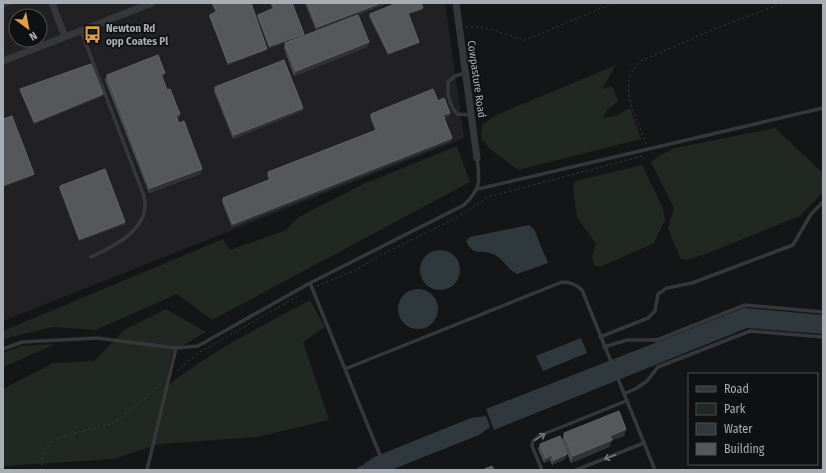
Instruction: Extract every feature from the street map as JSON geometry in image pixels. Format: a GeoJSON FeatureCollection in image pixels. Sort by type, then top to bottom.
{"type":"FeatureCollection","features":[{"type":"Feature","properties":{"kind":"street"},"geometry":{"type":"LineString","coordinates":[[52,3],[65,37]]}},
{"type":"Feature","properties":{"kind":"street"},"geometry":{"type":"LineString","coordinates":[[3,61],[152,3]]}},
{"type":"Feature","properties":{"kind":"street","name":"Cowpasture Road"},"geometry":{"type":"LineString","coordinates":[[456,3],[477,158]]}},
{"type":"Feature","properties":{"kind":"lane"},"geometry":{"type":"LineString","coordinates":[[81,31],[144,196],[146,206],[140,222],[130,234],[117,244],[91,257]]}},
{"type":"Feature","properties":{"kind":"lane"},"geometry":{"type":"LineString","coordinates":[[465,73],[455,76],[448,82],[447,92],[452,108],[457,114],[471,115]]}},
{"type":"Feature","properties":{"kind":"lane"},"geometry":{"type":"LineString","coordinates":[[3,349],[22,342],[97,338],[176,348],[198,346],[310,282],[464,205],[478,189],[823,108]]}},
{"type":"Feature","properties":{"kind":"lane"},"geometry":{"type":"LineString","coordinates":[[477,158],[479,176],[478,189]]}},
{"type":"Feature","properties":{"kind":"lane"},"geometry":{"type":"LineString","coordinates":[[600,337],[648,318],[655,311],[658,294],[667,288],[692,283],[793,245],[811,214],[823,202]]}},
{"type":"Feature","properties":{"kind":"lane"},"geometry":{"type":"LineString","coordinates":[[310,282],[386,470]]}},
{"type":"Feature","properties":{"kind":"lane"},"geometry":{"type":"LineString","coordinates":[[346,369],[562,282],[573,284],[582,290],[655,470]]}},
{"type":"Feature","properties":{"kind":"lane"},"geometry":{"type":"LineString","coordinates":[[604,347],[627,340],[657,340],[745,305],[823,312]]}},
{"type":"Feature","properties":{"kind":"lane"},"geometry":{"type":"LineString","coordinates":[[624,394],[637,388],[646,381],[658,367],[744,332],[750,331],[823,337]]}},
{"type":"Feature","properties":{"kind":"lane"},"geometry":{"type":"LineString","coordinates":[[147,470],[176,348]]}},
{"type":"Feature","properties":{"kind":"lane"},"geometry":{"type":"LineString","coordinates":[[542,470],[532,446],[533,441],[539,436],[626,401]]}},
{"type":"Feature","properties":{"kind":"lane"},"geometry":{"type":"LineString","coordinates":[[576,470],[644,443]]}},
{"type":"Feature","properties":{"kind":"path"},"geometry":{"type":"LineString","coordinates":[[459,28],[483,26],[525,40],[614,3]]}},
{"type":"Feature","properties":{"kind":"path"},"geometry":{"type":"LineString","coordinates":[[313,288],[356,270],[381,255],[460,216],[488,197],[647,154],[628,90],[628,81],[635,65],[712,30],[783,3]]}},
{"type":"Feature","properties":{"kind":"path"},"geometry":{"type":"LineString","coordinates":[[41,470],[44,452],[49,442],[62,436],[95,429],[112,423],[126,414],[200,352],[300,295]]}},
{"type":"Feature","properties":{"kind":"shaded area"},"geometry":{"type":"Polygon","coordinates":[[[3,3],[445,3],[464,138],[3,321],[3,3]]]}},
{"type":"Feature","properties":{"kind":"green space"},"geometry":{"type":"Polygon","coordinates":[[[616,65],[602,89],[612,86],[618,101],[607,110],[603,118],[615,116],[630,108],[641,139],[518,170],[490,149],[481,138],[482,125],[496,115],[616,65]]]}},
{"type":"Feature","properties":{"kind":"green space"},"geometry":{"type":"Polygon","coordinates":[[[775,128],[823,173],[823,192],[800,216],[706,254],[686,260],[681,259],[668,229],[674,208],[651,162],[660,155],[675,148],[775,128]]]}},
{"type":"Feature","properties":{"kind":"green space"},"geometry":{"type":"Polygon","coordinates":[[[457,146],[470,182],[212,320],[177,294],[96,330],[53,327],[3,339],[3,331],[223,239],[230,250],[286,230],[299,217],[361,185],[457,146]]]}},
{"type":"Feature","properties":{"kind":"green space"},"geometry":{"type":"Polygon","coordinates":[[[642,165],[663,208],[665,220],[654,243],[600,267],[594,265],[592,256],[596,244],[577,217],[573,188],[575,181],[642,165]]]}},
{"type":"Feature","properties":{"kind":"green space"},"geometry":{"type":"Polygon","coordinates":[[[310,300],[325,327],[303,342],[329,420],[257,437],[160,444],[113,459],[3,466],[3,389],[53,363],[94,361],[124,330],[166,309],[206,332],[172,352],[165,388],[217,351],[310,300]]]}},
{"type":"Feature","properties":{"kind":"green space"},"geometry":{"type":"Polygon","coordinates":[[[56,344],[3,367],[3,353],[21,346],[56,344]]]}},
{"type":"Feature","properties":{"kind":"water"},"geometry":{"type":"Polygon","coordinates":[[[529,225],[534,229],[548,263],[517,274],[495,255],[475,251],[466,241],[470,237],[529,225]]]}},
{"type":"Feature","properties":{"kind":"water"},"geometry":{"type":"Polygon","coordinates":[[[440,250],[454,256],[460,270],[454,284],[440,290],[426,284],[420,270],[426,256],[440,250]]]}},
{"type":"Feature","properties":{"kind":"water"},"geometry":{"type":"Polygon","coordinates":[[[418,289],[432,295],[438,309],[432,323],[418,329],[404,323],[398,309],[404,295],[418,289]]]}},
{"type":"Feature","properties":{"kind":"water"},"geometry":{"type":"Polygon","coordinates":[[[744,308],[823,315],[823,334],[747,328],[494,430],[486,409],[744,308]]]}},
{"type":"Feature","properties":{"kind":"water"},"geometry":{"type":"Polygon","coordinates":[[[581,338],[587,353],[543,371],[536,356],[581,338]]]}},
{"type":"Feature","properties":{"kind":"water"},"geometry":{"type":"Polygon","coordinates":[[[486,416],[490,427],[479,435],[391,470],[367,470],[364,464],[374,457],[471,418],[486,416]]]}},
{"type":"Feature","properties":{"kind":"building"},"geometry":{"type":"Polygon","coordinates":[[[212,3],[251,3],[267,49],[228,63],[210,15],[217,11],[212,3]]]}},
{"type":"Feature","properties":{"kind":"building"},"geometry":{"type":"Polygon","coordinates":[[[272,3],[292,3],[304,34],[270,46],[258,15],[274,8],[272,3]]]}},
{"type":"Feature","properties":{"kind":"building"},"geometry":{"type":"Polygon","coordinates":[[[308,3],[381,3],[317,27],[308,3]]]}},
{"type":"Feature","properties":{"kind":"building"},"geometry":{"type":"Polygon","coordinates":[[[397,3],[421,3],[423,8],[408,13],[419,42],[389,53],[370,14],[397,3]]]}},
{"type":"Feature","properties":{"kind":"building"},"geometry":{"type":"Polygon","coordinates":[[[358,15],[369,42],[296,71],[285,43],[358,15]]]}},
{"type":"Feature","properties":{"kind":"building"},"geometry":{"type":"Polygon","coordinates":[[[158,55],[165,73],[161,74],[167,90],[170,89],[180,114],[176,116],[179,123],[184,121],[202,169],[150,188],[107,75],[158,55]]]}},
{"type":"Feature","properties":{"kind":"building"},"geometry":{"type":"Polygon","coordinates":[[[284,60],[303,108],[234,135],[215,87],[284,60]]]}},
{"type":"Feature","properties":{"kind":"building"},"geometry":{"type":"Polygon","coordinates":[[[91,64],[103,94],[35,122],[20,89],[91,64]]]}},
{"type":"Feature","properties":{"kind":"building"},"geometry":{"type":"Polygon","coordinates":[[[433,89],[438,101],[444,98],[450,113],[443,115],[452,138],[233,224],[223,198],[271,179],[268,172],[377,130],[371,114],[433,89]]]}},
{"type":"Feature","properties":{"kind":"building"},"geometry":{"type":"Polygon","coordinates":[[[12,116],[34,174],[4,185],[3,119],[12,116]]]}},
{"type":"Feature","properties":{"kind":"building"},"geometry":{"type":"Polygon","coordinates":[[[105,169],[125,222],[80,239],[60,186],[105,169]]]}},
{"type":"Feature","properties":{"kind":"building"},"geometry":{"type":"Polygon","coordinates":[[[619,411],[626,429],[610,436],[612,440],[573,456],[564,433],[619,411]]]}},
{"type":"Feature","properties":{"kind":"building"},"geometry":{"type":"Polygon","coordinates":[[[560,436],[567,454],[554,460],[552,455],[546,458],[540,444],[560,436]]]}},
{"type":"Feature","properties":{"kind":"building"},"geometry":{"type":"Polygon","coordinates":[[[492,466],[494,470],[482,470],[492,466]]]}},
{"type":"Feature","properties":{"kind":"waterway"},"geometry":{"type":"LineString","coordinates":[[360,470],[374,465]]}},
{"type":"Feature","properties":{"kind":"place","name":"Newton Rd opp Coates Pl"},"geometry":{"type":"Point","coordinates":[93,34]}}]}
